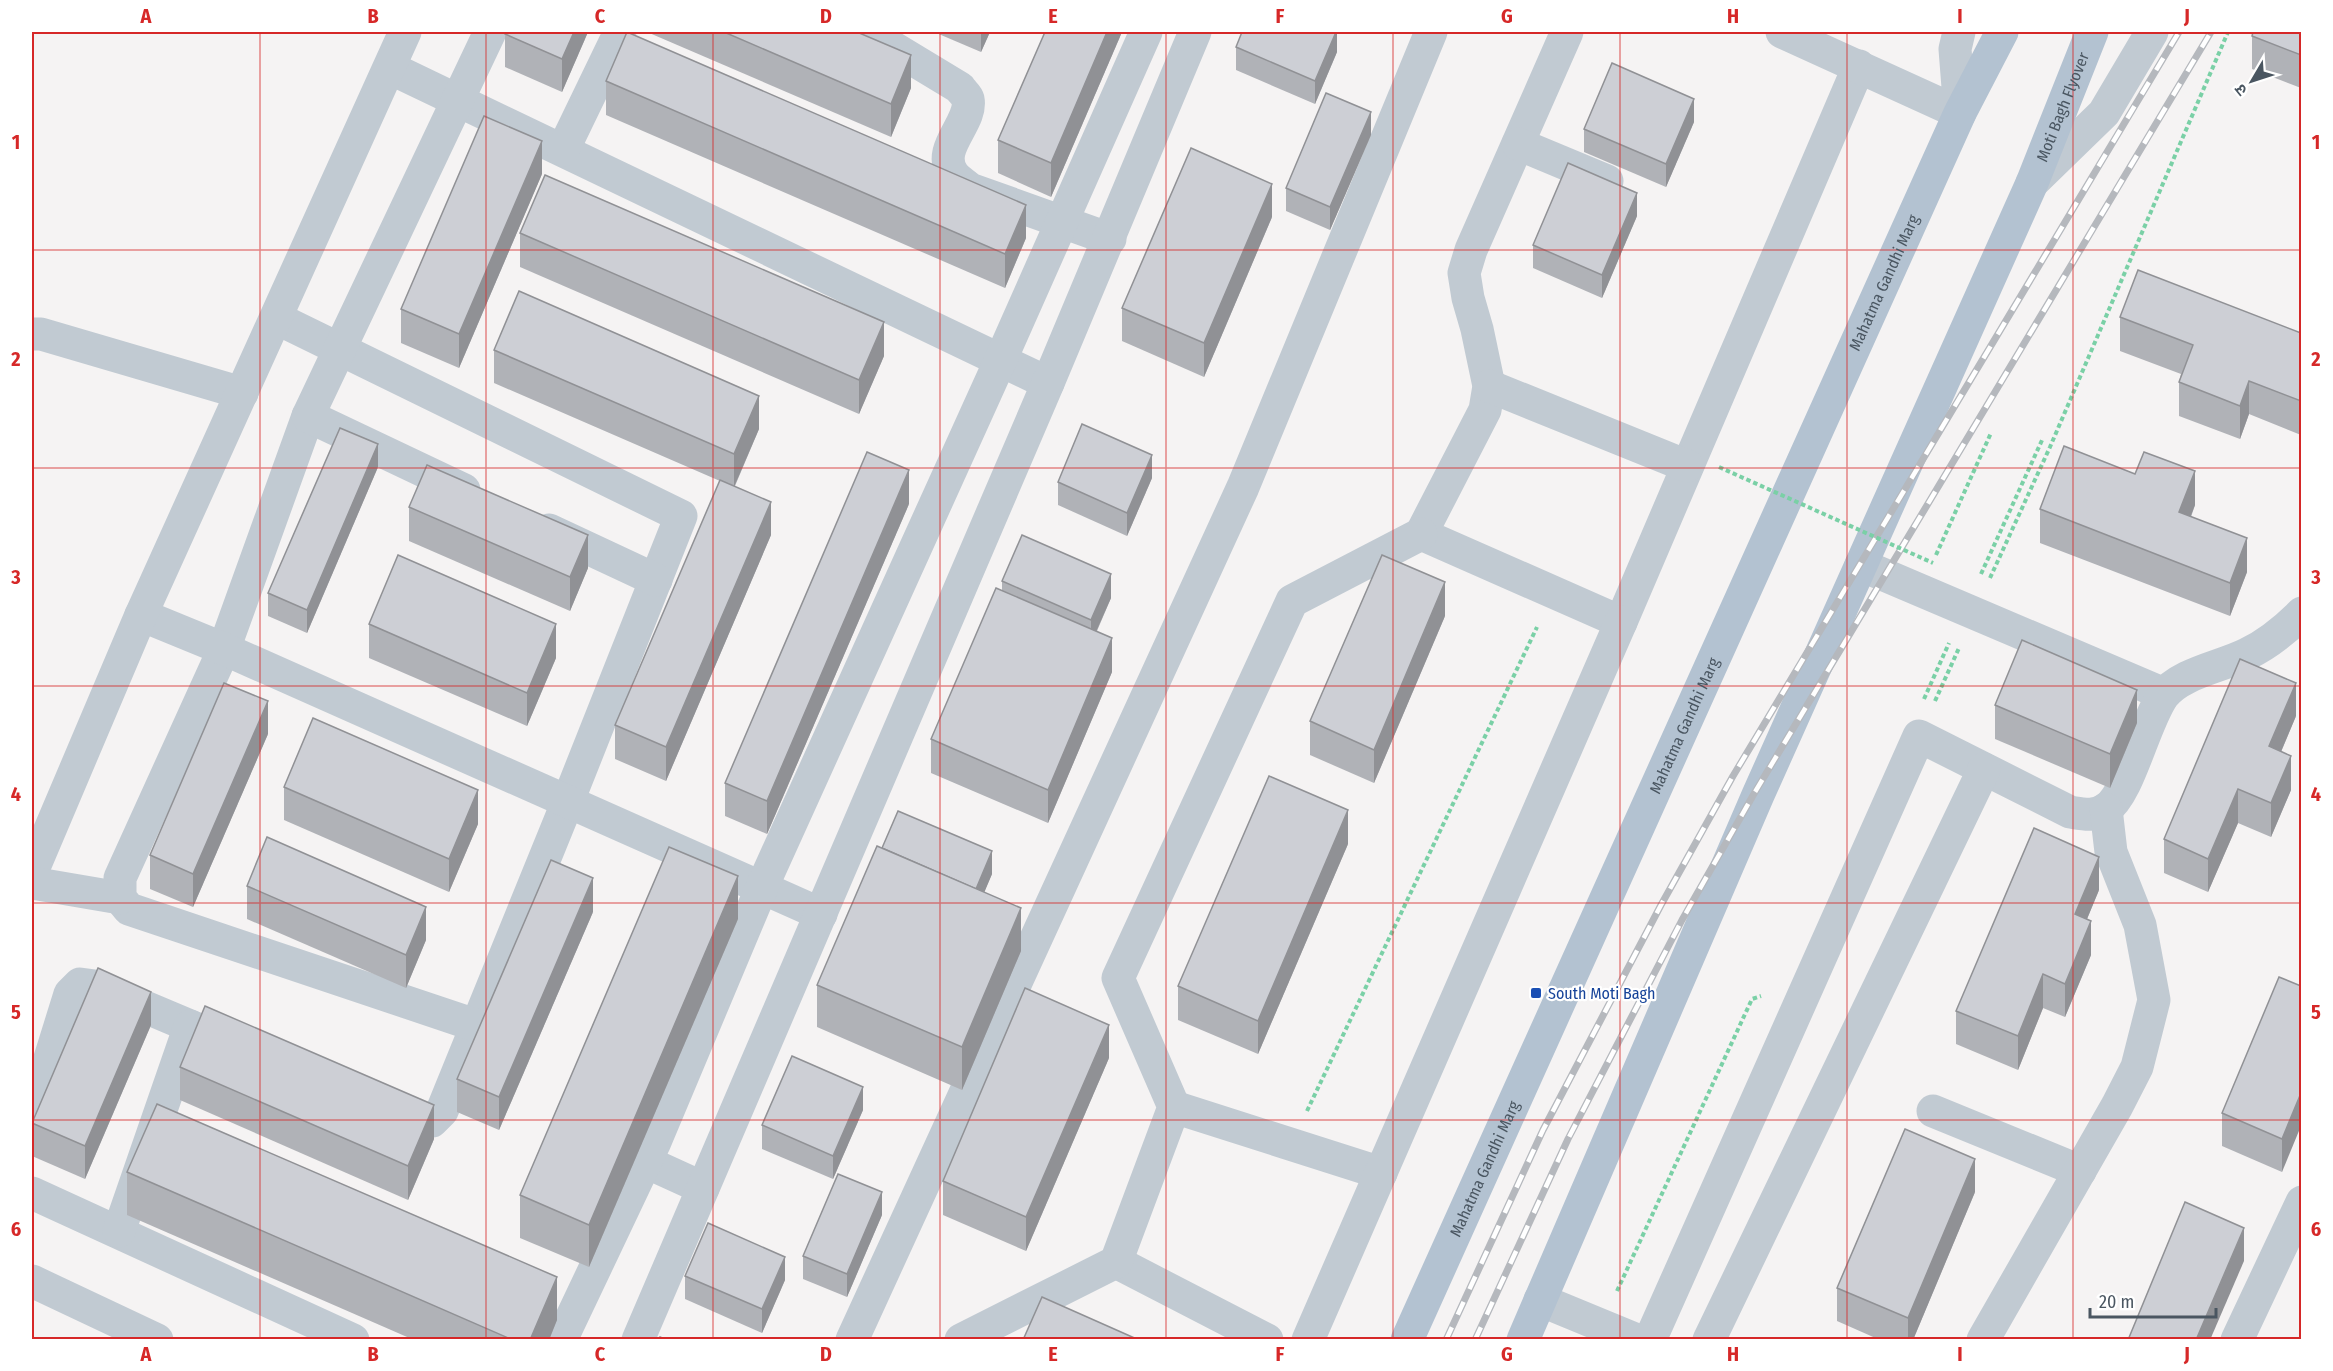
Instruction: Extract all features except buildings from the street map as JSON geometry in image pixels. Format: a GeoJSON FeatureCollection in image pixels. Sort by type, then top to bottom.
{"type":"FeatureCollection","features":[{"type":"Feature","properties":{"kind":"main road"},"geometry":{"type":"LineString","coordinates":[[1960,113],[2002,32]]}},
{"type":"Feature","properties":{"kind":"main road","name":"Moti Bagh Flyover"},"geometry":{"type":"LineString","coordinates":[[2032,183],[2092,32]]}},
{"type":"Feature","properties":{"kind":"main road","name":"Mahatma Gandhi Marg"},"geometry":{"type":"LineString","coordinates":[[1407,1340],[1960,113]]}},
{"type":"Feature","properties":{"kind":"main road"},"geometry":{"type":"LineString","coordinates":[[1523,1340],[1753,806],[2032,183]]}},
{"type":"Feature","properties":{"kind":"street"},"geometry":{"type":"LineString","coordinates":[[32,872],[141,615],[405,32]]}},
{"type":"Feature","properties":{"kind":"street"},"geometry":{"type":"LineString","coordinates":[[478,1026],[129,909],[120,897],[120,878],[224,649],[308,416],[490,32]]}},
{"type":"Feature","properties":{"kind":"street"},"geometry":{"type":"LineString","coordinates":[[561,1340],[646,1162],[762,887],[1146,32]]}},
{"type":"Feature","properties":{"kind":"street"},"geometry":{"type":"LineString","coordinates":[[638,1340],[1110,239],[1195,32]]}},
{"type":"Feature","properties":{"kind":"street"},"geometry":{"type":"LineString","coordinates":[[852,1340],[1243,487],[1431,32]]}},
{"type":"Feature","properties":{"kind":"street"},"geometry":{"type":"LineString","coordinates":[[961,1340],[1116,1262],[1174,1107],[1118,978],[1292,601],[1421,534],[1485,410],[1489,386],[1464,273],[1471,250],[1568,32]]}},
{"type":"Feature","properties":{"kind":"street"},"geometry":{"type":"LineString","coordinates":[[1782,32],[1960,113],[1956,49],[1959,32]]}},
{"type":"Feature","properties":{"kind":"street"},"geometry":{"type":"LineString","coordinates":[[2032,183],[2104,113],[2152,32]]}},
{"type":"Feature","properties":{"kind":"street"},"geometry":{"type":"LineString","coordinates":[[875,34],[960,88],[968,98],[968,108],[950,148],[948,164],[953,176]]}},
{"type":"Feature","properties":{"kind":"street"},"geometry":{"type":"LineString","coordinates":[[563,150],[628,35]]}},
{"type":"Feature","properties":{"kind":"street"},"geometry":{"type":"LineString","coordinates":[[1308,1340],[1621,622],[1703,466],[1859,66]]}},
{"type":"Feature","properties":{"kind":"street"},"geometry":{"type":"LineString","coordinates":[[390,68],[1048,383]]}},
{"type":"Feature","properties":{"kind":"street"},"geometry":{"type":"LineString","coordinates":[[1518,144],[1626,189]]}},
{"type":"Feature","properties":{"kind":"street"},"geometry":{"type":"LineString","coordinates":[[915,160],[953,176],[970,189],[1110,239]]}},
{"type":"Feature","properties":{"kind":"street"},"geometry":{"type":"LineString","coordinates":[[276,318],[681,516],[442,1111],[432,1121],[420,1120],[366,1098]]}},
{"type":"Feature","properties":{"kind":"street"},"geometry":{"type":"LineString","coordinates":[[32,334],[41,334],[242,393]]}},
{"type":"Feature","properties":{"kind":"street"},"geometry":{"type":"LineString","coordinates":[[1489,386],[1703,466]]}},
{"type":"Feature","properties":{"kind":"street"},"geometry":{"type":"LineString","coordinates":[[308,416],[487,501]]}},
{"type":"Feature","properties":{"kind":"street"},"geometry":{"type":"LineString","coordinates":[[519,515],[656,580]]}},
{"type":"Feature","properties":{"kind":"street"},"geometry":{"type":"LineString","coordinates":[[1421,534],[1621,622]]}},
{"type":"Feature","properties":{"kind":"street"},"geometry":{"type":"LineString","coordinates":[[1861,565],[2164,694]]}},
{"type":"Feature","properties":{"kind":"street"},"geometry":{"type":"LineString","coordinates":[[1650,1340],[1919,736],[2070,812],[2089,815],[2106,809],[2119,795],[2153,712],[2164,694],[2182,678],[2209,670],[2249,653],[2284,631],[2301,613]]}},
{"type":"Feature","properties":{"kind":"street"},"geometry":{"type":"LineString","coordinates":[[141,615],[224,649],[821,914]]}},
{"type":"Feature","properties":{"kind":"street"},"geometry":{"type":"LineString","coordinates":[[1709,1340],[1984,769]]}},
{"type":"Feature","properties":{"kind":"street"},"geometry":{"type":"LineString","coordinates":[[1983,1340],[2137,1067],[2154,1000],[2140,925],[2111,852],[2106,809]]}},
{"type":"Feature","properties":{"kind":"street"},"geometry":{"type":"LineString","coordinates":[[32,883],[120,897]]}},
{"type":"Feature","properties":{"kind":"street"},"geometry":{"type":"LineString","coordinates":[[32,1116],[70,994],[80,984],[95,986],[267,1057]]}},
{"type":"Feature","properties":{"kind":"street"},"geometry":{"type":"LineString","coordinates":[[119,1231],[190,1026]]}},
{"type":"Feature","properties":{"kind":"street"},"geometry":{"type":"LineString","coordinates":[[1174,1107],[1381,1173]]}},
{"type":"Feature","properties":{"kind":"street"},"geometry":{"type":"LineString","coordinates":[[1933,1112],[2080,1171]]}},
{"type":"Feature","properties":{"kind":"street"},"geometry":{"type":"LineString","coordinates":[[646,1162],[703,1188]]}},
{"type":"Feature","properties":{"kind":"street"},"geometry":{"type":"LineString","coordinates":[[32,1193],[353,1340]]}},
{"type":"Feature","properties":{"kind":"street"},"geometry":{"type":"LineString","coordinates":[[2237,1340],[2301,1202]]}},
{"type":"Feature","properties":{"kind":"street"},"geometry":{"type":"LineString","coordinates":[[1116,1262],[1268,1340]]}},
{"type":"Feature","properties":{"kind":"street"},"geometry":{"type":"LineString","coordinates":[[32,1281],[157,1340]]}},
{"type":"Feature","properties":{"kind":"street"},"geometry":{"type":"LineString","coordinates":[[1540,1300],[1637,1340]]}},
{"type":"Feature","properties":{"kind":"path"},"geometry":{"type":"LineString","coordinates":[[1919,736],[2050,447],[2228,32]]}},
{"type":"Feature","properties":{"kind":"path"},"geometry":{"type":"LineString","coordinates":[[1703,466],[1933,563],[1991,432]]}},
{"type":"Feature","properties":{"kind":"path"},"geometry":{"type":"LineString","coordinates":[[1291,1144],[1554,592]]}},
{"type":"Feature","properties":{"kind":"railway"},"geometry":{"type":"LineString","coordinates":[[1446,1340],[1543,1130],[1661,905],[1733,776],[2179,32]]}},
{"type":"Feature","properties":{"kind":"railway"},"geometry":{"type":"LineString","coordinates":[[1475,1340],[1568,1139],[1682,920],[1755,792],[2211,32]]}},
{"type":"Feature","properties":{"kind":"place","name":"South Moti Bagh"},"geometry":{"type":"Point","coordinates":[1536,993]}}]}
